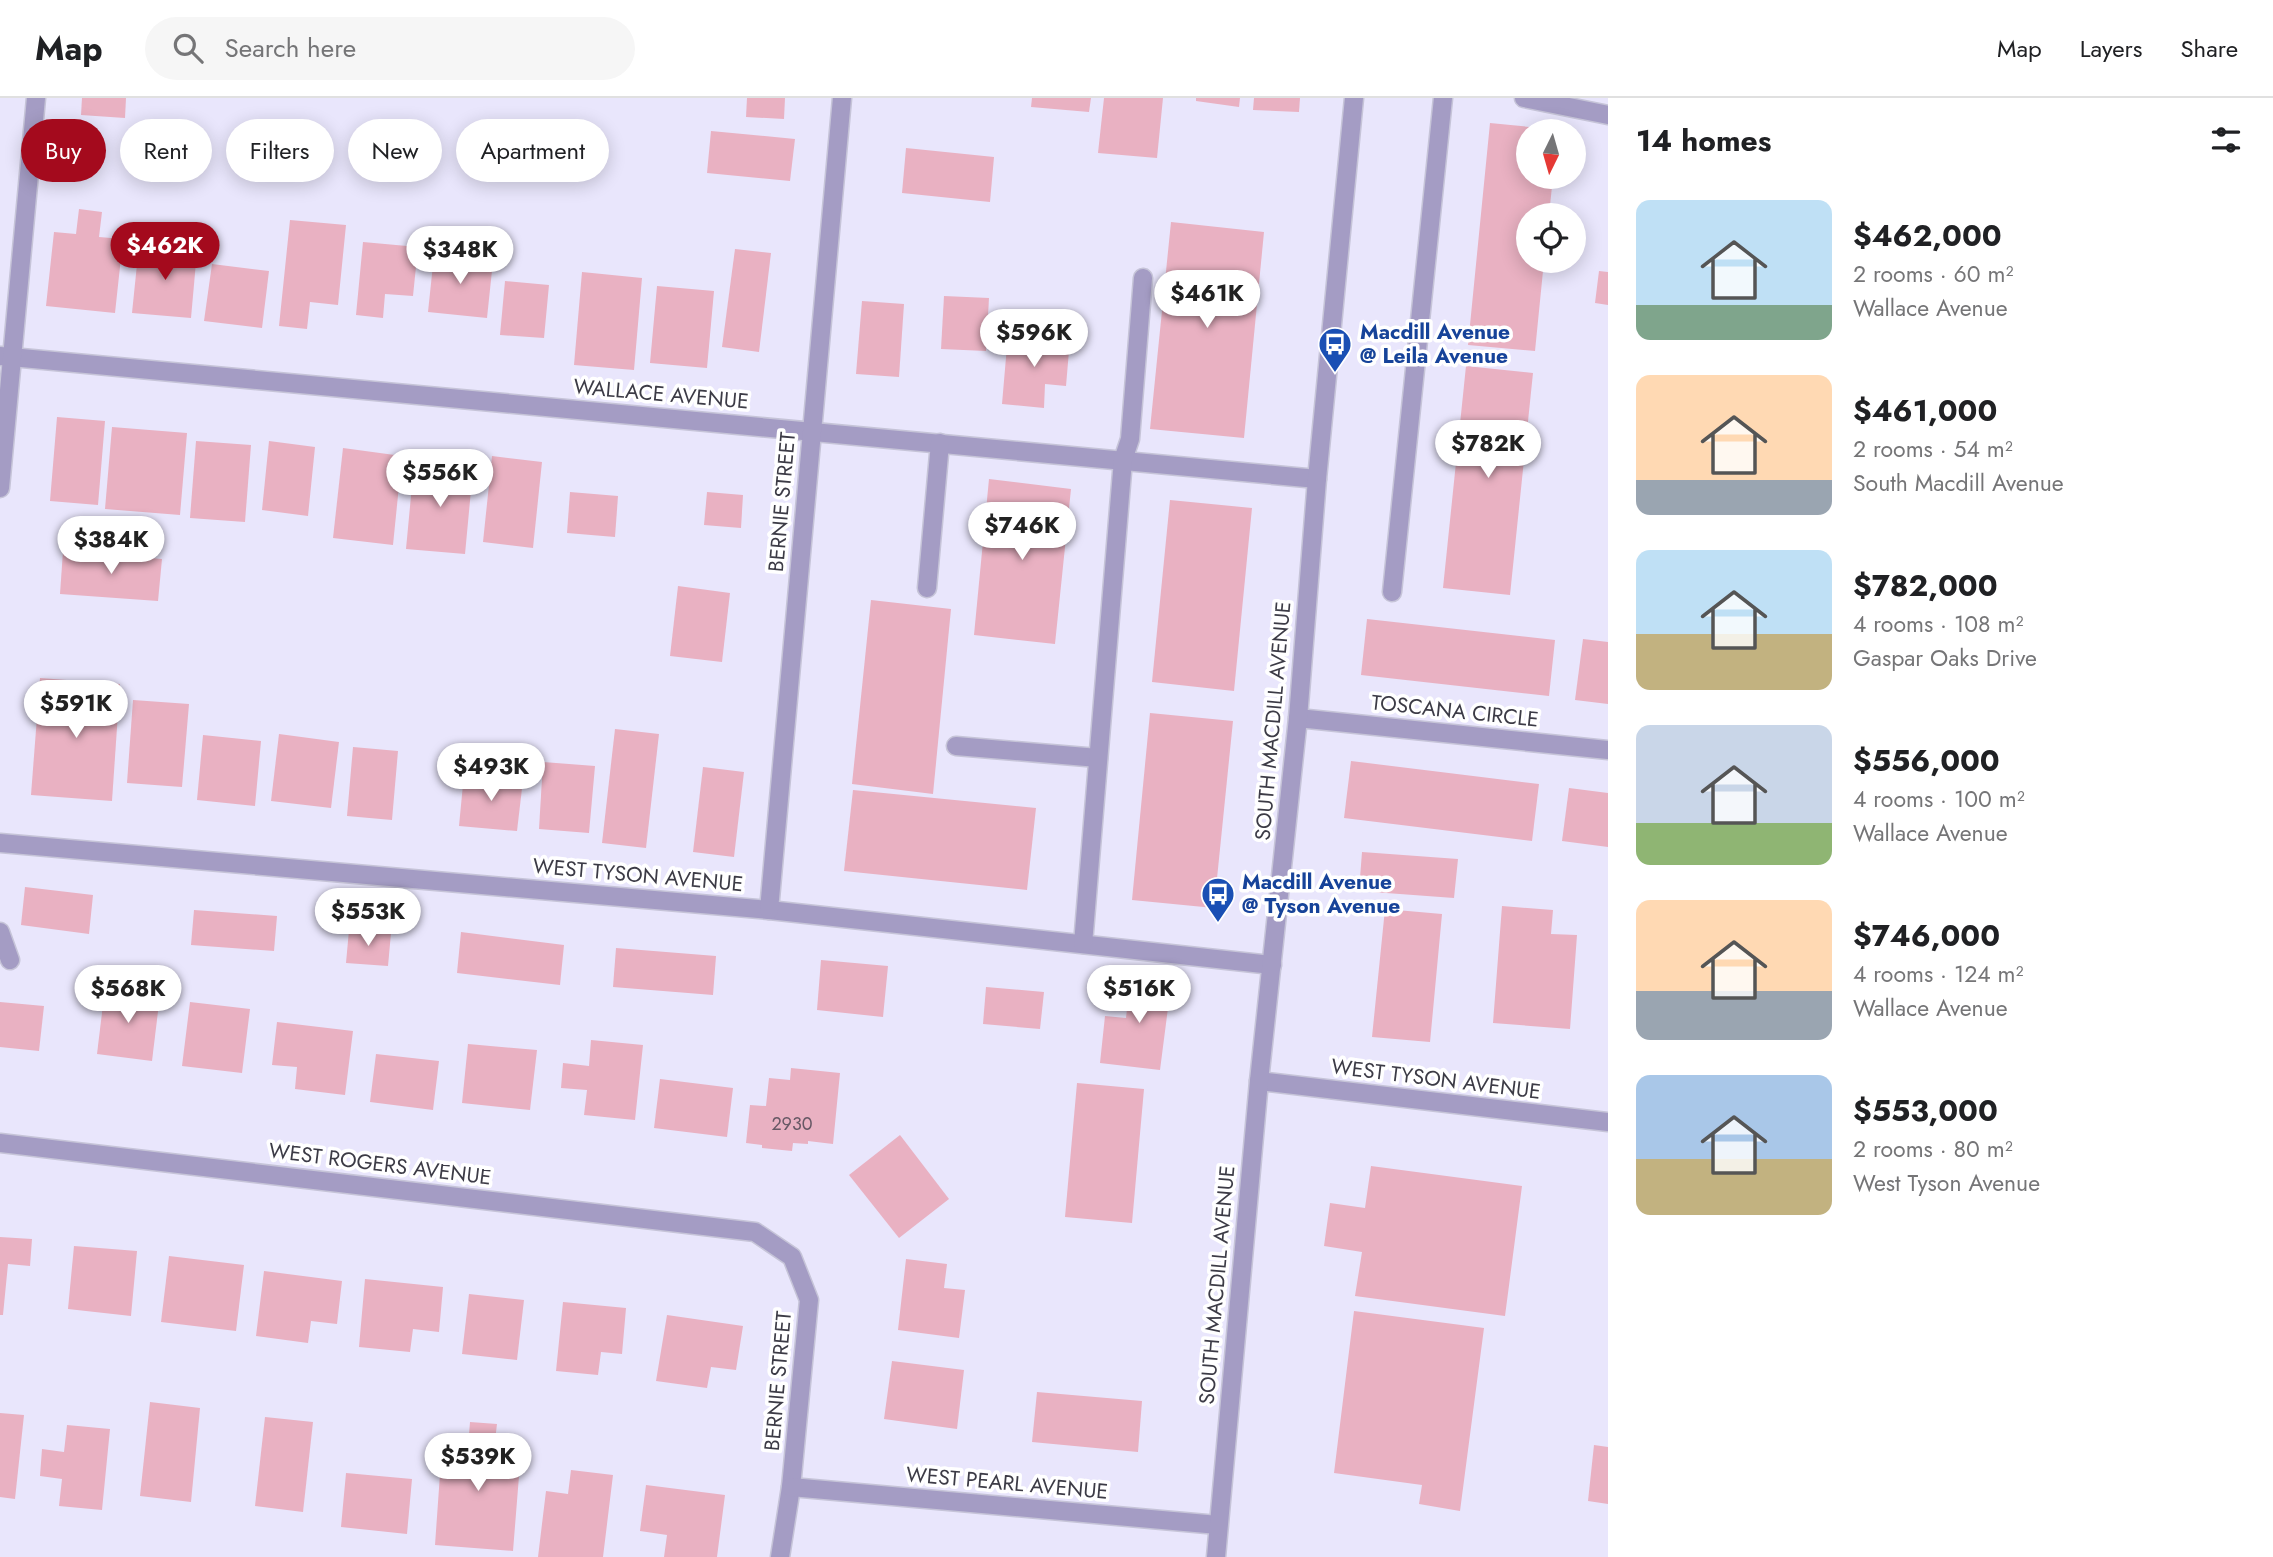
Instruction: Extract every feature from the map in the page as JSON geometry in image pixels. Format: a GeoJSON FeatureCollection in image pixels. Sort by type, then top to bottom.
{"type":"FeatureCollection","features":[{"type":"Feature","properties":{"kind":"street"},"geometry":{"type":"LineString","coordinates":[[0,488],[6,356],[36,98]]}},
{"type":"Feature","properties":{"kind":"street","name":"BERNIE STREET"},"geometry":{"type":"LineString","coordinates":[[769,909],[842,98]]}},
{"type":"Feature","properties":{"kind":"street","name":"SOUTH MACDILL AVENUE"},"geometry":{"type":"LineString","coordinates":[[1216,1557],[1259,1081],[1298,718],[1317,479],[1354,98]]}},
{"type":"Feature","properties":{"kind":"street"},"geometry":{"type":"LineString","coordinates":[[1392,592],[1443,98]]}},
{"type":"Feature","properties":{"kind":"street"},"geometry":{"type":"LineString","coordinates":[[1524,98],[1608,115]]}},
{"type":"Feature","properties":{"kind":"street"},"geometry":{"type":"LineString","coordinates":[[1083,944],[1123,460],[1130,439],[1143,278]]}},
{"type":"Feature","properties":{"kind":"street","name":"WALLACE AVENUE"},"geometry":{"type":"LineString","coordinates":[[6,356],[1317,479]]}},
{"type":"Feature","properties":{"kind":"street"},"geometry":{"type":"LineString","coordinates":[[927,588],[940,443]]}},
{"type":"Feature","properties":{"kind":"street","name":"TOSCANA CIRCLE"},"geometry":{"type":"LineString","coordinates":[[1298,718],[1608,750]]}},
{"type":"Feature","properties":{"kind":"street"},"geometry":{"type":"LineString","coordinates":[[956,746],[1098,758]]}},
{"type":"Feature","properties":{"kind":"street","name":"WEST TYSON AVENUE"},"geometry":{"type":"LineString","coordinates":[[0,843],[769,909],[1272,965]]}},
{"type":"Feature","properties":{"kind":"street"},"geometry":{"type":"LineString","coordinates":[[0,932],[10,960]]}},
{"type":"Feature","properties":{"kind":"street","name":"WEST TYSON AVENUE"},"geometry":{"type":"LineString","coordinates":[[1259,1081],[1608,1122]]}},
{"type":"Feature","properties":{"kind":"street","name":"WEST ROGERS AVENUE"},"geometry":{"type":"LineString","coordinates":[[0,1143],[755,1231]]}},
{"type":"Feature","properties":{"kind":"street","name":"BERNIE STREET"},"geometry":{"type":"LineString","coordinates":[[755,1231],[792,1257],[809,1300],[791,1487],[780,1557]]}},
{"type":"Feature","properties":{"kind":"street","name":"WEST PEARL AVENUE"},"geometry":{"type":"LineString","coordinates":[[791,1487],[1218,1525]]}},
{"type":"Feature","properties":{"kind":"building"},"geometry":{"type":"Polygon","coordinates":[[[82,98],[126,98],[125,118],[81,115],[82,98]]]}},
{"type":"Feature","properties":{"kind":"building"},"geometry":{"type":"Polygon","coordinates":[[[747,98],[785,98],[784,119],[746,117],[747,98]]]}},
{"type":"Feature","properties":{"kind":"building"},"geometry":{"type":"Polygon","coordinates":[[[1032,98],[1091,98],[1089,112],[1031,107],[1032,98]]]}},
{"type":"Feature","properties":{"kind":"building"},"geometry":{"type":"Polygon","coordinates":[[[1104,98],[1163,98],[1157,158],[1098,153],[1104,98]]]}},
{"type":"Feature","properties":{"kind":"building"},"geometry":{"type":"Polygon","coordinates":[[[1196,98],[1240,98],[1239,107],[1196,101],[1196,98]]]}},
{"type":"Feature","properties":{"kind":"building"},"geometry":{"type":"Polygon","coordinates":[[[1254,98],[1300,98],[1299,112],[1253,110],[1254,98]]]}},
{"type":"Feature","properties":{"kind":"building"},"geometry":{"type":"Polygon","coordinates":[[[1490,123],[1516,126],[1516,189],[1552,189],[1550,203],[1516,203],[1516,273],[1543,273],[1535,351],[1468,345],[1490,123]]]}},
{"type":"Feature","properties":{"kind":"building"},"geometry":{"type":"Polygon","coordinates":[[[711,131],[795,139],[790,181],[707,173],[711,131]]]}},
{"type":"Feature","properties":{"kind":"building"},"geometry":{"type":"Polygon","coordinates":[[[906,148],[994,157],[990,202],[902,193],[906,148]]]}},
{"type":"Feature","properties":{"kind":"building"},"geometry":{"type":"Polygon","coordinates":[[[79,209],[102,212],[99,237],[123,239],[115,313],[46,306],[54,232],[76,234],[79,209]]]}},
{"type":"Feature","properties":{"kind":"building"},"geometry":{"type":"Polygon","coordinates":[[[290,220],[346,225],[338,305],[310,302],[307,329],[279,326],[290,220]]]}},
{"type":"Feature","properties":{"kind":"building"},"geometry":{"type":"Polygon","coordinates":[[[1171,222],[1264,232],[1244,438],[1150,429],[1171,222]]]}},
{"type":"Feature","properties":{"kind":"building"},"geometry":{"type":"Polygon","coordinates":[[[363,242],[418,247],[413,296],[385,294],[383,318],[356,315],[363,242]]]}},
{"type":"Feature","properties":{"kind":"building"},"geometry":{"type":"Polygon","coordinates":[[[139,245],[197,251],[191,318],[132,313],[139,245]]]}},
{"type":"Feature","properties":{"kind":"building"},"geometry":{"type":"Polygon","coordinates":[[[735,249],[771,253],[759,352],[722,347],[735,249]]]}},
{"type":"Feature","properties":{"kind":"building"},"geometry":{"type":"Polygon","coordinates":[[[434,255],[493,261],[487,318],[428,312],[434,255]]]}},
{"type":"Feature","properties":{"kind":"building"},"geometry":{"type":"Polygon","coordinates":[[[212,264],[269,271],[262,328],[204,321],[212,264]]]}},
{"type":"Feature","properties":{"kind":"building"},"geometry":{"type":"Polygon","coordinates":[[[1599,271],[1608,272],[1608,305],[1595,303],[1599,271]]]}},
{"type":"Feature","properties":{"kind":"building"},"geometry":{"type":"Polygon","coordinates":[[[582,272],[642,278],[634,370],[574,365],[582,272]]]}},
{"type":"Feature","properties":{"kind":"building"},"geometry":{"type":"Polygon","coordinates":[[[505,281],[549,285],[544,338],[500,335],[505,281]]]}},
{"type":"Feature","properties":{"kind":"building"},"geometry":{"type":"Polygon","coordinates":[[[657,286],[714,291],[707,368],[650,363],[657,286]]]}},
{"type":"Feature","properties":{"kind":"building"},"geometry":{"type":"Polygon","coordinates":[[[944,296],[989,298],[986,351],[941,349],[944,296]]]}},
{"type":"Feature","properties":{"kind":"building"},"geometry":{"type":"Polygon","coordinates":[[[862,301],[904,304],[899,377],[856,374],[862,301]]]}},
{"type":"Feature","properties":{"kind":"building"},"geometry":{"type":"Polygon","coordinates":[[[1008,334],[1070,339],[1066,386],[1045,384],[1044,408],[1002,404],[1008,334]]]}},
{"type":"Feature","properties":{"kind":"building"},"geometry":{"type":"Polygon","coordinates":[[[1466,366],[1533,373],[1510,595],[1443,588],[1466,366]]]}},
{"type":"Feature","properties":{"kind":"building"},"geometry":{"type":"Polygon","coordinates":[[[57,417],[105,421],[98,505],[50,501],[57,417]]]}},
{"type":"Feature","properties":{"kind":"building"},"geometry":{"type":"Polygon","coordinates":[[[112,427],[187,433],[180,515],[105,509],[112,427]]]}},
{"type":"Feature","properties":{"kind":"building"},"geometry":{"type":"Polygon","coordinates":[[[196,441],[251,445],[245,522],[190,518],[196,441]]]}},
{"type":"Feature","properties":{"kind":"building"},"geometry":{"type":"Polygon","coordinates":[[[269,441],[315,447],[308,516],[262,510],[269,441]]]}},
{"type":"Feature","properties":{"kind":"building"},"geometry":{"type":"Polygon","coordinates":[[[343,448],[402,456],[393,545],[333,538],[343,448]]]}},
{"type":"Feature","properties":{"kind":"building"},"geometry":{"type":"Polygon","coordinates":[[[492,456],[542,462],[533,548],[483,542],[492,456]]]}},
{"type":"Feature","properties":{"kind":"building"},"geometry":{"type":"Polygon","coordinates":[[[414,464],[473,469],[465,554],[406,549],[414,464]]]}},
{"type":"Feature","properties":{"kind":"building"},"geometry":{"type":"Polygon","coordinates":[[[989,479],[1071,489],[1055,644],[974,635],[989,479]]]}},
{"type":"Feature","properties":{"kind":"building"},"geometry":{"type":"Polygon","coordinates":[[[570,492],[618,496],[615,537],[567,533],[570,492]]]}},
{"type":"Feature","properties":{"kind":"building"},"geometry":{"type":"Polygon","coordinates":[[[707,492],[743,495],[741,528],[704,525],[707,492]]]}},
{"type":"Feature","properties":{"kind":"building"},"geometry":{"type":"Polygon","coordinates":[[[1170,500],[1252,508],[1234,691],[1152,682],[1170,500]]]}},
{"type":"Feature","properties":{"kind":"building"},"geometry":{"type":"Polygon","coordinates":[[[63,551],[162,559],[158,601],[60,594],[63,551]]]}},
{"type":"Feature","properties":{"kind":"building"},"geometry":{"type":"Polygon","coordinates":[[[678,586],[730,593],[722,662],[670,656],[678,586]]]}},
{"type":"Feature","properties":{"kind":"building"},"geometry":{"type":"Polygon","coordinates":[[[871,600],[951,609],[933,794],[852,784],[871,600]]]}},
{"type":"Feature","properties":{"kind":"building"},"geometry":{"type":"Polygon","coordinates":[[[1367,619],[1555,640],[1549,696],[1361,675],[1367,619]]]}},
{"type":"Feature","properties":{"kind":"building"},"geometry":{"type":"Polygon","coordinates":[[[1583,639],[1608,642],[1608,704],[1575,700],[1583,639]]]}},
{"type":"Feature","properties":{"kind":"building"},"geometry":{"type":"Polygon","coordinates":[[[40,678],[120,684],[112,801],[31,795],[40,678]]]}},
{"type":"Feature","properties":{"kind":"building"},"geometry":{"type":"Polygon","coordinates":[[[133,700],[189,704],[182,787],[127,783],[133,700]]]}},
{"type":"Feature","properties":{"kind":"building"},"geometry":{"type":"Polygon","coordinates":[[[1150,713],[1233,721],[1214,908],[1132,900],[1150,713]]]}},
{"type":"Feature","properties":{"kind":"building"},"geometry":{"type":"Polygon","coordinates":[[[615,729],[659,734],[646,848],[602,843],[615,729]]]}},
{"type":"Feature","properties":{"kind":"building"},"geometry":{"type":"Polygon","coordinates":[[[279,734],[339,742],[331,808],[271,801],[279,734]]]}},
{"type":"Feature","properties":{"kind":"building"},"geometry":{"type":"Polygon","coordinates":[[[203,735],[261,741],[255,806],[197,800],[203,735]]]}},
{"type":"Feature","properties":{"kind":"building"},"geometry":{"type":"Polygon","coordinates":[[[353,747],[398,751],[392,820],[347,816],[353,747]]]}},
{"type":"Feature","properties":{"kind":"building"},"geometry":{"type":"Polygon","coordinates":[[[1351,761],[1539,784],[1532,841],[1344,818],[1351,761]]]}},
{"type":"Feature","properties":{"kind":"building"},"geometry":{"type":"Polygon","coordinates":[[[543,762],[595,766],[589,833],[539,829],[543,762]]]}},
{"type":"Feature","properties":{"kind":"building"},"geometry":{"type":"Polygon","coordinates":[[[703,767],[744,772],[734,857],[693,852],[703,767]]]}},
{"type":"Feature","properties":{"kind":"building"},"geometry":{"type":"Polygon","coordinates":[[[464,774],[523,780],[517,831],[459,826],[464,774]]]}},
{"type":"Feature","properties":{"kind":"building"},"geometry":{"type":"Polygon","coordinates":[[[1569,788],[1608,793],[1608,847],[1562,841],[1569,788]]]}},
{"type":"Feature","properties":{"kind":"building"},"geometry":{"type":"Polygon","coordinates":[[[853,790],[1036,808],[1027,890],[844,871],[853,790]]]}},
{"type":"Feature","properties":{"kind":"building"},"geometry":{"type":"Polygon","coordinates":[[[1362,852],[1458,859],[1454,898],[1359,891],[1362,852]]]}},
{"type":"Feature","properties":{"kind":"building"},"geometry":{"type":"Polygon","coordinates":[[[25,887],[93,895],[89,934],[21,925],[25,887]]]}},
{"type":"Feature","properties":{"kind":"building"},"geometry":{"type":"Polygon","coordinates":[[[1502,906],[1553,910],[1551,934],[1577,935],[1570,1029],[1493,1023],[1502,906]]]}},
{"type":"Feature","properties":{"kind":"building"},"geometry":{"type":"Polygon","coordinates":[[[1385,909],[1442,914],[1430,1042],[1372,1037],[1385,909]]]}},
{"type":"Feature","properties":{"kind":"building"},"geometry":{"type":"Polygon","coordinates":[[[194,910],[277,916],[274,951],[191,945],[194,910]]]}},
{"type":"Feature","properties":{"kind":"building"},"geometry":{"type":"Polygon","coordinates":[[[349,930],[391,933],[388,966],[346,963],[349,930]]]}},
{"type":"Feature","properties":{"kind":"building"},"geometry":{"type":"Polygon","coordinates":[[[461,932],[564,945],[560,985],[457,973],[461,932]]]}},
{"type":"Feature","properties":{"kind":"building"},"geometry":{"type":"Polygon","coordinates":[[[616,948],[716,956],[713,995],[613,987],[616,948]]]}},
{"type":"Feature","properties":{"kind":"building"},"geometry":{"type":"Polygon","coordinates":[[[821,960],[888,966],[883,1017],[817,1010],[821,960]]]}},
{"type":"Feature","properties":{"kind":"building"},"geometry":{"type":"Polygon","coordinates":[[[1131,972],[1172,977],[1160,1070],[1100,1063],[1105,1016],[1126,1018],[1131,972]]]}},
{"type":"Feature","properties":{"kind":"building"},"geometry":{"type":"Polygon","coordinates":[[[986,987],[1044,992],[1040,1029],[983,1024],[986,987]]]}},
{"type":"Feature","properties":{"kind":"building"},"geometry":{"type":"Polygon","coordinates":[[[105,988],[160,995],[152,1061],[97,1054],[105,988]]]}},
{"type":"Feature","properties":{"kind":"building"},"geometry":{"type":"Polygon","coordinates":[[[0,1002],[44,1006],[39,1051],[0,1047],[0,1002]]]}},
{"type":"Feature","properties":{"kind":"building"},"geometry":{"type":"Polygon","coordinates":[[[190,1002],[250,1009],[242,1073],[182,1066],[190,1002]]]}},
{"type":"Feature","properties":{"kind":"building"},"geometry":{"type":"Polygon","coordinates":[[[277,1022],[353,1031],[345,1095],[295,1089],[297,1067],[272,1065],[277,1022]]]}},
{"type":"Feature","properties":{"kind":"building"},"geometry":{"type":"Polygon","coordinates":[[[591,1040],[643,1045],[635,1120],[584,1115],[587,1090],[561,1088],[563,1063],[589,1066],[591,1040]]]}},
{"type":"Feature","properties":{"kind":"building"},"geometry":{"type":"Polygon","coordinates":[[[468,1044],[537,1050],[530,1110],[462,1103],[468,1044]]]}},
{"type":"Feature","properties":{"kind":"building"},"geometry":{"type":"Polygon","coordinates":[[[376,1054],[439,1061],[433,1110],[370,1102],[376,1054]]]}},
{"type":"Feature","properties":{"kind":"building"},"geometry":{"type":"Polygon","coordinates":[[[791,1068],[840,1073],[833,1144],[808,1141],[808,1144],[793,1143],[792,1151],[762,1148],[762,1145],[746,1143],[750,1105],[766,1106],[769,1078],[790,1080],[791,1068]]]}},
{"type":"Feature","properties":{"kind":"building"},"geometry":{"type":"Polygon","coordinates":[[[660,1079],[733,1088],[727,1137],[654,1128],[660,1079]]]}},
{"type":"Feature","properties":{"kind":"building"},"geometry":{"type":"Polygon","coordinates":[[[1077,1083],[1144,1089],[1132,1223],[1065,1217],[1077,1083]]]}},
{"type":"Feature","properties":{"kind":"building"},"geometry":{"type":"Polygon","coordinates":[[[900,1135],[949,1199],[899,1238],[849,1175],[900,1135]]]}},
{"type":"Feature","properties":{"kind":"building"},"geometry":{"type":"Polygon","coordinates":[[[1371,1166],[1522,1186],[1505,1316],[1355,1296],[1362,1252],[1324,1246],[1330,1203],[1365,1208],[1371,1166]]]}},
{"type":"Feature","properties":{"kind":"building"},"geometry":{"type":"Polygon","coordinates":[[[0,1237],[32,1239],[30,1266],[8,1264],[3,1315],[0,1315],[0,1237]]]}},
{"type":"Feature","properties":{"kind":"building"},"geometry":{"type":"Polygon","coordinates":[[[74,1246],[137,1251],[131,1316],[68,1309],[74,1246]]]}},
{"type":"Feature","properties":{"kind":"building"},"geometry":{"type":"Polygon","coordinates":[[[169,1256],[244,1265],[236,1331],[161,1322],[169,1256]]]}},
{"type":"Feature","properties":{"kind":"building"},"geometry":{"type":"Polygon","coordinates":[[[906,1259],[947,1264],[944,1288],[965,1290],[959,1338],[898,1330],[906,1259]]]}},
{"type":"Feature","properties":{"kind":"building"},"geometry":{"type":"Polygon","coordinates":[[[264,1271],[342,1281],[337,1324],[311,1321],[308,1343],[256,1336],[264,1271]]]}},
{"type":"Feature","properties":{"kind":"building"},"geometry":{"type":"Polygon","coordinates":[[[365,1279],[443,1287],[439,1332],[413,1329],[410,1352],[359,1347],[365,1279]]]}},
{"type":"Feature","properties":{"kind":"building"},"geometry":{"type":"Polygon","coordinates":[[[469,1294],[524,1300],[517,1360],[462,1354],[469,1294]]]}},
{"type":"Feature","properties":{"kind":"building"},"geometry":{"type":"Polygon","coordinates":[[[563,1302],[626,1308],[622,1354],[601,1352],[598,1375],[556,1371],[563,1302]]]}},
{"type":"Feature","properties":{"kind":"building"},"geometry":{"type":"Polygon","coordinates":[[[1354,1311],[1484,1328],[1460,1511],[1419,1504],[1422,1485],[1334,1473],[1354,1311]]]}},
{"type":"Feature","properties":{"kind":"building"},"geometry":{"type":"Polygon","coordinates":[[[667,1315],[743,1326],[736,1370],[711,1367],[707,1388],[656,1381],[667,1315]]]}},
{"type":"Feature","properties":{"kind":"building"},"geometry":{"type":"Polygon","coordinates":[[[892,1361],[964,1370],[957,1429],[884,1419],[892,1361]]]}},
{"type":"Feature","properties":{"kind":"building"},"geometry":{"type":"Polygon","coordinates":[[[1037,1392],[1142,1401],[1138,1452],[1032,1442],[1037,1392]]]}},
{"type":"Feature","properties":{"kind":"building"},"geometry":{"type":"Polygon","coordinates":[[[150,1402],[200,1408],[191,1502],[140,1496],[150,1402]]]}},
{"type":"Feature","properties":{"kind":"building"},"geometry":{"type":"Polygon","coordinates":[[[0,1413],[24,1415],[15,1499],[0,1497],[0,1413]]]}},
{"type":"Feature","properties":{"kind":"building"},"geometry":{"type":"Polygon","coordinates":[[[265,1417],[313,1422],[303,1512],[255,1506],[265,1417]]]}},
{"type":"Feature","properties":{"kind":"building"},"geometry":{"type":"Polygon","coordinates":[[[470,1422],[497,1424],[494,1449],[521,1451],[513,1551],[435,1545],[442,1446],[468,1447],[470,1422]]]}},
{"type":"Feature","properties":{"kind":"building"},"geometry":{"type":"Polygon","coordinates":[[[67,1425],[110,1429],[102,1510],[59,1506],[62,1479],[40,1476],[42,1449],[64,1452],[67,1425]]]}},
{"type":"Feature","properties":{"kind":"building"},"geometry":{"type":"Polygon","coordinates":[[[1594,1445],[1608,1447],[1608,1504],[1588,1501],[1594,1445]]]}},
{"type":"Feature","properties":{"kind":"building"},"geometry":{"type":"Polygon","coordinates":[[[571,1470],[613,1475],[603,1557],[538,1557],[546,1491],[568,1494],[571,1470]]]}},
{"type":"Feature","properties":{"kind":"building"},"geometry":{"type":"Polygon","coordinates":[[[346,1473],[412,1479],[407,1534],[341,1527],[346,1473]]]}},
{"type":"Feature","properties":{"kind":"building"},"geometry":{"type":"Polygon","coordinates":[[[646,1485],[725,1495],[717,1557],[664,1557],[667,1535],[640,1531],[646,1485]]]}},
{"type":"Feature","properties":{"kind":"place","name":"Macdill Avenue @ Leila Avenue"},"geometry":{"type":"Point","coordinates":[1335,374]}},
{"type":"Feature","properties":{"kind":"place","name":"Macdill Avenue @ Tyson Avenue"},"geometry":{"type":"Point","coordinates":[1218,924]}}]}
